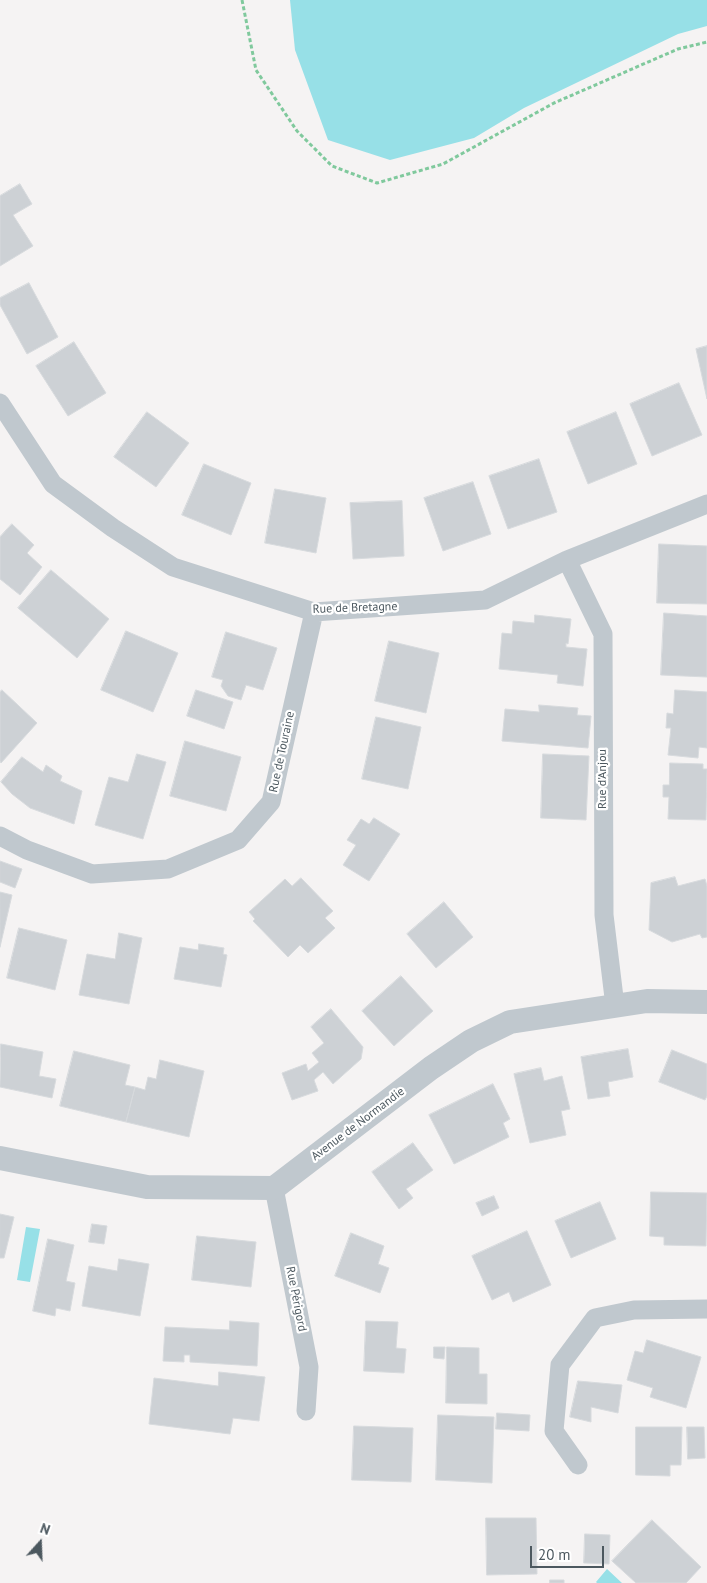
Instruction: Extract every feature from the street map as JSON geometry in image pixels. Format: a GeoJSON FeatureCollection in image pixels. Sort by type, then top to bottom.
{"type":"FeatureCollection","features":[{"type":"Feature","properties":{"kind":"street","name":"Rue de Bretagne"},"geometry":{"type":"LineString","coordinates":[[0,403],[53,484],[120,533],[173,567],[314,612],[485,600],[567,560],[707,504]]}},
{"type":"Feature","properties":{"kind":"street","name":"Rue d'Anjou"},"geometry":{"type":"LineString","coordinates":[[567,560],[603,634],[604,915],[615,1006]]}},
{"type":"Feature","properties":{"kind":"street","name":"Rue de Touraine"},"geometry":{"type":"LineString","coordinates":[[0,836],[27,850],[92,874],[168,869],[238,840],[271,802],[314,612]]}},
{"type":"Feature","properties":{"kind":"street","name":"Avenue de Normandie"},"geometry":{"type":"LineString","coordinates":[[274,1188],[431,1068],[471,1041],[510,1022],[647,1001],[707,1002]]}},
{"type":"Feature","properties":{"kind":"street"},"geometry":{"type":"LineString","coordinates":[[0,1158],[146,1188],[274,1188]]}},
{"type":"Feature","properties":{"kind":"street","name":"Rue Périgord"},"geometry":{"type":"LineString","coordinates":[[274,1188],[309,1367],[306,1410]]}},
{"type":"Feature","properties":{"kind":"street"},"geometry":{"type":"LineString","coordinates":[[578,1465],[554,1430],[560,1365],[595,1318],[634,1310],[707,1309]]}},
{"type":"Feature","properties":{"kind":"path"},"geometry":{"type":"LineString","coordinates":[[242,0],[256,70],[297,130],[332,166],[377,183],[443,164],[554,103],[678,49],[707,42]]}},
{"type":"Feature","properties":{"kind":"water"},"geometry":{"type":"Polygon","coordinates":[[[290,0],[707,0],[707,26],[678,34],[524,108],[474,138],[390,160],[328,140],[295,50],[290,0]]]}},
{"type":"Feature","properties":{"kind":"water"},"geometry":{"type":"Polygon","coordinates":[[[26,1227],[40,1229],[30,1282],[17,1280],[26,1227]]]}},
{"type":"Feature","properties":{"kind":"water"},"geometry":{"type":"Polygon","coordinates":[[[607,1569],[622,1583],[597,1583],[607,1569]]]}},
{"type":"Feature","properties":{"kind":"building"},"geometry":{"type":"Polygon","coordinates":[[[20,184],[32,204],[13,215],[33,246],[0,266],[0,196],[20,184]]]}},
{"type":"Feature","properties":{"kind":"building"},"geometry":{"type":"Polygon","coordinates":[[[29,283],[58,337],[27,354],[0,305],[0,298],[29,283]]]}},
{"type":"Feature","properties":{"kind":"building"},"geometry":{"type":"Polygon","coordinates":[[[74,342],[106,393],[68,416],[36,366],[74,342]]]}},
{"type":"Feature","properties":{"kind":"building"},"geometry":{"type":"Polygon","coordinates":[[[707,346],[707,399],[696,349],[707,346]]]}},
{"type":"Feature","properties":{"kind":"building"},"geometry":{"type":"Polygon","coordinates":[[[679,383],[702,435],[652,456],[630,404],[679,383]]]}},
{"type":"Feature","properties":{"kind":"building"},"geometry":{"type":"Polygon","coordinates":[[[147,412],[189,443],[156,487],[114,457],[147,412]]]}},
{"type":"Feature","properties":{"kind":"building"},"geometry":{"type":"Polygon","coordinates":[[[616,412],[637,464],[588,484],[567,432],[616,412]]]}},
{"type":"Feature","properties":{"kind":"building"},"geometry":{"type":"Polygon","coordinates":[[[539,459],[557,512],[508,529],[489,476],[539,459]]]}},
{"type":"Feature","properties":{"kind":"building"},"geometry":{"type":"Polygon","coordinates":[[[204,464],[251,483],[231,535],[182,515],[204,464]]]}},
{"type":"Feature","properties":{"kind":"building"},"geometry":{"type":"Polygon","coordinates":[[[473,482],[491,534],[443,551],[424,498],[473,482]]]}},
{"type":"Feature","properties":{"kind":"building"},"geometry":{"type":"Polygon","coordinates":[[[275,489],[326,498],[316,553],[265,543],[275,489]]]}},
{"type":"Feature","properties":{"kind":"building"},"geometry":{"type":"Polygon","coordinates":[[[402,501],[404,556],[353,559],[350,503],[402,501]]]}},
{"type":"Feature","properties":{"kind":"building"},"geometry":{"type":"Polygon","coordinates":[[[12,524],[34,545],[27,553],[42,567],[20,595],[0,579],[0,537],[12,524]]]}},
{"type":"Feature","properties":{"kind":"building"},"geometry":{"type":"Polygon","coordinates":[[[659,544],[707,546],[707,604],[657,603],[659,544]]]}},
{"type":"Feature","properties":{"kind":"building"},"geometry":{"type":"Polygon","coordinates":[[[51,570],[109,619],[77,658],[18,608],[51,570]]]}},
{"type":"Feature","properties":{"kind":"building"},"geometry":{"type":"Polygon","coordinates":[[[664,613],[707,616],[707,677],[661,675],[664,613]]]}},
{"type":"Feature","properties":{"kind":"building"},"geometry":{"type":"Polygon","coordinates":[[[535,615],[571,619],[566,647],[587,649],[583,686],[557,683],[558,675],[499,669],[502,633],[512,634],[513,621],[534,623],[535,615]]]}},
{"type":"Feature","properties":{"kind":"building"},"geometry":{"type":"Polygon","coordinates":[[[126,631],[178,653],[153,712],[101,690],[126,631]]]}},
{"type":"Feature","properties":{"kind":"building"},"geometry":{"type":"Polygon","coordinates":[[[226,632],[277,648],[263,690],[246,685],[241,700],[228,696],[221,686],[223,680],[212,677],[226,632]]]}},
{"type":"Feature","properties":{"kind":"building"},"geometry":{"type":"Polygon","coordinates":[[[389,641],[439,653],[426,713],[375,701],[389,641]]]}},
{"type":"Feature","properties":{"kind":"building"},"geometry":{"type":"Polygon","coordinates":[[[2,690],[37,723],[1,763],[0,692],[2,690]]]}},
{"type":"Feature","properties":{"kind":"building"},"geometry":{"type":"Polygon","coordinates":[[[196,690],[233,702],[224,729],[187,716],[196,690]]]}},
{"type":"Feature","properties":{"kind":"building"},"geometry":{"type":"Polygon","coordinates":[[[675,690],[707,692],[707,748],[699,747],[698,758],[668,755],[671,728],[666,728],[667,713],[673,714],[675,690]]]}},
{"type":"Feature","properties":{"kind":"building"},"geometry":{"type":"Polygon","coordinates":[[[539,705],[578,708],[577,715],[591,716],[588,748],[502,741],[505,709],[539,712],[539,705]]]}},
{"type":"Feature","properties":{"kind":"building"},"geometry":{"type":"Polygon","coordinates":[[[376,717],[421,727],[408,789],[362,779],[376,717]]]}},
{"type":"Feature","properties":{"kind":"building"},"geometry":{"type":"Polygon","coordinates":[[[185,741],[241,757],[226,811],[170,796],[185,741]]]}},
{"type":"Feature","properties":{"kind":"building"},"geometry":{"type":"Polygon","coordinates":[[[137,754],[166,762],[143,839],[95,825],[109,777],[128,782],[137,754]]]}},
{"type":"Feature","properties":{"kind":"building"},"geometry":{"type":"Polygon","coordinates":[[[543,754],[589,756],[586,820],[541,818],[543,754]]]}},
{"type":"Feature","properties":{"kind":"building"},"geometry":{"type":"Polygon","coordinates":[[[22,757],[43,772],[46,765],[62,776],[60,781],[82,791],[74,824],[30,808],[12,794],[1,782],[22,757]]]}},
{"type":"Feature","properties":{"kind":"building"},"geometry":{"type":"Polygon","coordinates":[[[670,763],[703,764],[703,769],[707,769],[706,820],[668,819],[669,797],[663,797],[663,785],[669,785],[670,763]]]}},
{"type":"Feature","properties":{"kind":"building"},"geometry":{"type":"Polygon","coordinates":[[[374,818],[400,834],[369,881],[343,865],[356,845],[347,840],[361,819],[369,824],[374,818]]]}},
{"type":"Feature","properties":{"kind":"building"},"geometry":{"type":"Polygon","coordinates":[[[0,861],[22,869],[15,888],[0,882],[0,861]]]}},
{"type":"Feature","properties":{"kind":"building"},"geometry":{"type":"Polygon","coordinates":[[[675,877],[678,886],[705,879],[707,886],[707,937],[702,938],[700,934],[672,942],[649,930],[651,883],[675,877]]]}},
{"type":"Feature","properties":{"kind":"building"},"geometry":{"type":"Polygon","coordinates":[[[301,878],[333,911],[325,918],[335,928],[308,953],[300,945],[288,957],[253,921],[255,919],[249,912],[285,879],[292,886],[301,878]]]}},
{"type":"Feature","properties":{"kind":"building"},"geometry":{"type":"Polygon","coordinates":[[[0,892],[12,895],[0,947],[0,892]]]}},
{"type":"Feature","properties":{"kind":"building"},"geometry":{"type":"Polygon","coordinates":[[[444,902],[473,937],[436,968],[407,934],[444,902]]]}},
{"type":"Feature","properties":{"kind":"building"},"geometry":{"type":"Polygon","coordinates":[[[19,928],[67,940],[55,990],[7,978],[19,928]]]}},
{"type":"Feature","properties":{"kind":"building"},"geometry":{"type":"Polygon","coordinates":[[[119,933],[142,938],[129,1004],[79,995],[87,954],[115,959],[119,933]]]}},
{"type":"Feature","properties":{"kind":"building"},"geometry":{"type":"Polygon","coordinates":[[[199,944],[224,948],[223,954],[227,955],[221,987],[174,979],[180,947],[198,950],[199,944]]]}},
{"type":"Feature","properties":{"kind":"building"},"geometry":{"type":"Polygon","coordinates":[[[401,976],[433,1011],[394,1046],[362,1011],[401,976]]]}},
{"type":"Feature","properties":{"kind":"building"},"geometry":{"type":"Polygon","coordinates":[[[331,1009],[363,1047],[361,1059],[333,1084],[323,1072],[314,1080],[318,1091],[292,1100],[282,1073],[306,1064],[308,1071],[319,1062],[312,1053],[324,1043],[311,1027],[331,1009]]]}},
{"type":"Feature","properties":{"kind":"building"},"geometry":{"type":"Polygon","coordinates":[[[1,1044],[43,1052],[39,1076],[56,1079],[52,1098],[0,1087],[1,1044]]]}},
{"type":"Feature","properties":{"kind":"building"},"geometry":{"type":"Polygon","coordinates":[[[628,1049],[633,1077],[608,1082],[610,1096],[588,1099],[581,1057],[628,1049]]]}},
{"type":"Feature","properties":{"kind":"building"},"geometry":{"type":"Polygon","coordinates":[[[672,1050],[707,1064],[707,1096],[705,1100],[659,1082],[672,1050]]]}},
{"type":"Feature","properties":{"kind":"building"},"geometry":{"type":"Polygon","coordinates":[[[74,1051],[130,1065],[125,1085],[135,1087],[126,1122],[60,1106],[74,1051]]]}},
{"type":"Feature","properties":{"kind":"building"},"geometry":{"type":"Polygon","coordinates":[[[160,1060],[204,1071],[189,1137],[126,1122],[135,1087],[145,1090],[148,1077],[156,1079],[160,1060]]]}},
{"type":"Feature","properties":{"kind":"building"},"geometry":{"type":"Polygon","coordinates":[[[541,1068],[544,1081],[562,1076],[570,1109],[561,1111],[566,1135],[530,1143],[514,1074],[541,1068]]]}},
{"type":"Feature","properties":{"kind":"building"},"geometry":{"type":"Polygon","coordinates":[[[493,1084],[510,1119],[503,1123],[509,1137],[454,1164],[429,1115],[493,1084]]]}},
{"type":"Feature","properties":{"kind":"building"},"geometry":{"type":"Polygon","coordinates":[[[413,1143],[433,1170],[406,1189],[413,1198],[399,1209],[372,1172],[413,1143]]]}},
{"type":"Feature","properties":{"kind":"building"},"geometry":{"type":"Polygon","coordinates":[[[651,1192],[707,1193],[706,1246],[664,1245],[664,1237],[650,1236],[651,1192]]]}},
{"type":"Feature","properties":{"kind":"building"},"geometry":{"type":"Polygon","coordinates":[[[494,1196],[499,1208],[482,1216],[476,1203],[494,1196]]]}},
{"type":"Feature","properties":{"kind":"building"},"geometry":{"type":"Polygon","coordinates":[[[600,1202],[616,1239],[571,1258],[555,1221],[600,1202]]]}},
{"type":"Feature","properties":{"kind":"building"},"geometry":{"type":"Polygon","coordinates":[[[0,1214],[14,1217],[4,1258],[0,1258],[0,1214]]]}},
{"type":"Feature","properties":{"kind":"building"},"geometry":{"type":"Polygon","coordinates":[[[92,1224],[107,1226],[104,1244],[89,1242],[92,1224]]]}},
{"type":"Feature","properties":{"kind":"building"},"geometry":{"type":"Polygon","coordinates":[[[527,1231],[551,1285],[513,1302],[509,1292],[492,1300],[472,1256],[527,1231]]]}},
{"type":"Feature","properties":{"kind":"building"},"geometry":{"type":"Polygon","coordinates":[[[351,1233],[384,1246],[378,1264],[389,1268],[380,1293],[335,1276],[351,1233]]]}},
{"type":"Feature","properties":{"kind":"building"},"geometry":{"type":"Polygon","coordinates":[[[197,1236],[256,1242],[251,1287],[192,1280],[197,1236]]]}},
{"type":"Feature","properties":{"kind":"building"},"geometry":{"type":"Polygon","coordinates":[[[48,1239],[74,1245],[66,1281],[75,1283],[70,1311],[56,1308],[55,1316],[33,1311],[48,1239]]]}},
{"type":"Feature","properties":{"kind":"building"},"geometry":{"type":"Polygon","coordinates":[[[119,1259],[149,1264],[140,1316],[82,1306],[89,1266],[117,1271],[119,1259]]]}},
{"type":"Feature","properties":{"kind":"building"},"geometry":{"type":"Polygon","coordinates":[[[230,1321],[259,1323],[257,1366],[190,1362],[190,1355],[184,1355],[184,1362],[163,1361],[165,1327],[229,1330],[230,1321]]]}},
{"type":"Feature","properties":{"kind":"building"},"geometry":{"type":"Polygon","coordinates":[[[366,1321],[398,1322],[396,1348],[406,1349],[404,1373],[364,1371],[366,1321]]]}},
{"type":"Feature","properties":{"kind":"building"},"geometry":{"type":"Polygon","coordinates":[[[647,1340],[701,1357],[686,1408],[650,1397],[653,1388],[627,1380],[635,1351],[643,1353],[647,1340]]]}},
{"type":"Feature","properties":{"kind":"building"},"geometry":{"type":"Polygon","coordinates":[[[434,1347],[445,1347],[444,1359],[434,1358],[434,1347]]]}},
{"type":"Feature","properties":{"kind":"building"},"geometry":{"type":"Polygon","coordinates":[[[447,1347],[479,1348],[479,1374],[487,1374],[487,1404],[446,1403],[447,1347]]]}},
{"type":"Feature","properties":{"kind":"building"},"geometry":{"type":"Polygon","coordinates":[[[219,1372],[265,1377],[259,1421],[233,1418],[230,1434],[149,1424],[154,1378],[218,1386],[219,1372]]]}},
{"type":"Feature","properties":{"kind":"building"},"geometry":{"type":"Polygon","coordinates":[[[578,1381],[622,1385],[618,1413],[591,1407],[591,1422],[570,1417],[578,1381]]]}},
{"type":"Feature","properties":{"kind":"building"},"geometry":{"type":"Polygon","coordinates":[[[497,1413],[530,1415],[529,1431],[496,1429],[497,1413]]]}},
{"type":"Feature","properties":{"kind":"building"},"geometry":{"type":"Polygon","coordinates":[[[438,1415],[494,1417],[492,1483],[436,1480],[438,1415]]]}},
{"type":"Feature","properties":{"kind":"building"},"geometry":{"type":"Polygon","coordinates":[[[354,1426],[413,1428],[411,1482],[352,1480],[354,1426]]]}},
{"type":"Feature","properties":{"kind":"building"},"geometry":{"type":"Polygon","coordinates":[[[636,1427],[682,1427],[681,1465],[670,1465],[670,1476],[636,1475],[636,1427]]]}},
{"type":"Feature","properties":{"kind":"building"},"geometry":{"type":"Polygon","coordinates":[[[687,1427],[704,1427],[705,1458],[688,1459],[687,1427]]]}},
{"type":"Feature","properties":{"kind":"building"},"geometry":{"type":"Polygon","coordinates":[[[486,1518],[536,1518],[537,1574],[487,1575],[486,1518]]]}},
{"type":"Feature","properties":{"kind":"building"},"geometry":{"type":"Polygon","coordinates":[[[652,1520],[701,1567],[686,1583],[636,1583],[612,1561],[652,1520]]]}},
{"type":"Feature","properties":{"kind":"building"},"geometry":{"type":"Polygon","coordinates":[[[585,1534],[610,1535],[609,1564],[584,1563],[585,1534]]]}},
{"type":"Feature","properties":{"kind":"building"},"geometry":{"type":"Polygon","coordinates":[[[550,1580],[564,1580],[564,1583],[550,1583],[550,1580]]]}}]}
